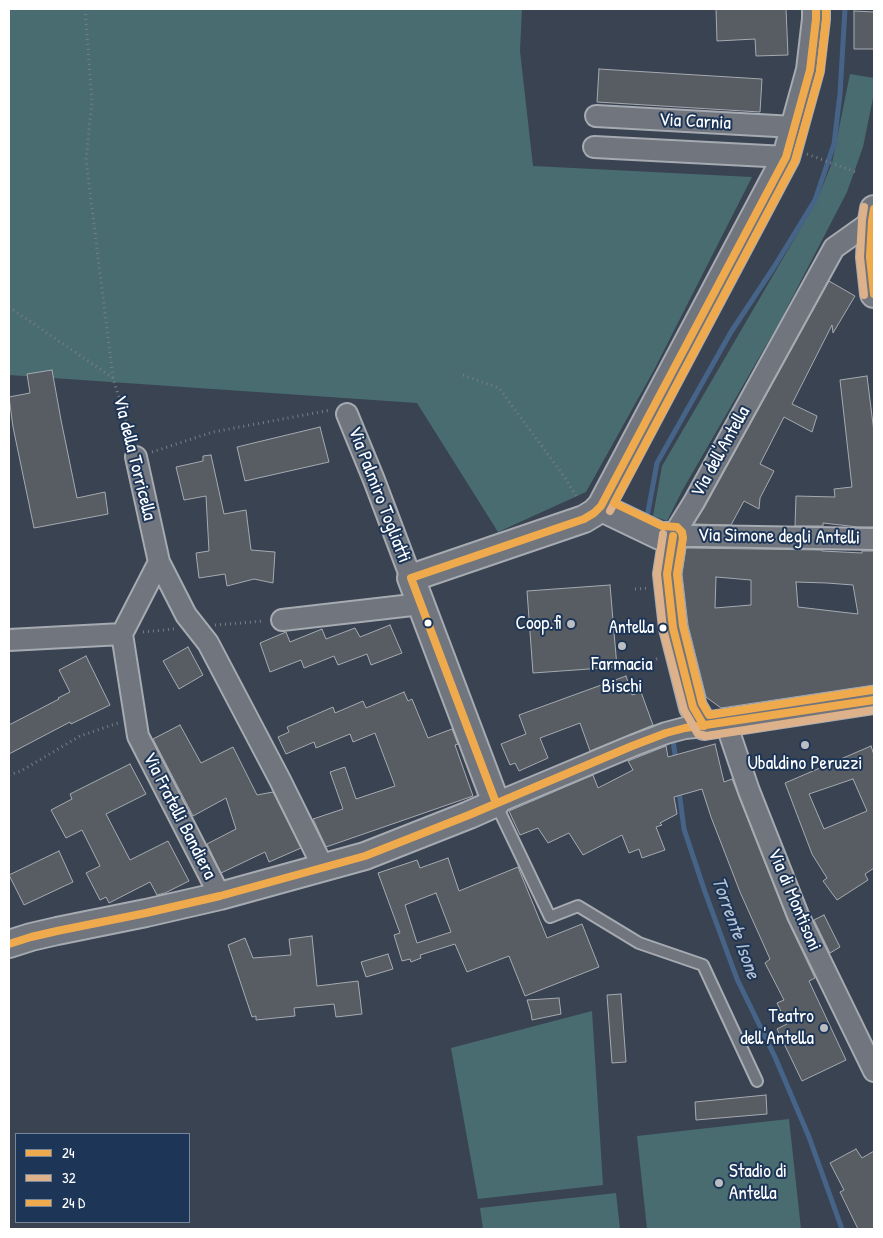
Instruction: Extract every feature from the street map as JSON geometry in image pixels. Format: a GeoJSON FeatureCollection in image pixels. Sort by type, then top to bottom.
{"type":"FeatureCollection","features":[{"type":"Feature","properties":{"kind":"street"},"geometry":{"type":"LineString","coordinates":[[411,578],[584,519],[601,506],[796,155],[794,127],[810,70],[816,9]]}},
{"type":"Feature","properties":{"kind":"street","name":"Via Carnia"},"geometry":{"type":"LineString","coordinates":[[596,116],[794,127]]}},
{"type":"Feature","properties":{"kind":"street","name":"Via Carnia"},"geometry":{"type":"LineString","coordinates":[[594,147],[796,155]]}},
{"type":"Feature","properties":{"kind":"street"},"geometry":{"type":"LineString","coordinates":[[873,215],[870,257],[874,294]]}},
{"type":"Feature","properties":{"kind":"street","name":"Via dell'Antella"},"geometry":{"type":"LineString","coordinates":[[715,724],[693,707],[673,628],[667,574],[673,536],[699,493],[834,248],[873,215]]}},
{"type":"Feature","properties":{"kind":"street","name":"Via Palmiro Togliatti"},"geometry":{"type":"LineString","coordinates":[[347,414],[374,480],[496,803]]}},
{"type":"Feature","properties":{"kind":"street","name":"Via della Torricella"},"geometry":{"type":"LineString","coordinates":[[136,457],[159,562],[186,615],[208,643],[323,867]]}},
{"type":"Feature","properties":{"kind":"street","name":"Via Simone degli Antelli"},"geometry":{"type":"LineString","coordinates":[[601,506],[660,536],[874,539]]}},
{"type":"Feature","properties":{"kind":"street"},"geometry":{"type":"LineString","coordinates":[[9,640],[122,634],[159,562]]}},
{"type":"Feature","properties":{"kind":"street"},"geometry":{"type":"LineString","coordinates":[[282,620],[421,604]]}},
{"type":"Feature","properties":{"kind":"street","name":"Via Fratelli Bandiera"},"geometry":{"type":"LineString","coordinates":[[122,634],[137,726],[220,896]]}},
{"type":"Feature","properties":{"kind":"street"},"geometry":{"type":"LineString","coordinates":[[9,944],[31,937],[220,896],[365,856],[632,746],[684,728],[874,700]]}},
{"type":"Feature","properties":{"kind":"street","name":"Via di Montisoni"},"geometry":{"type":"LineString","coordinates":[[715,724],[749,791],[798,915],[874,1071]]}},
{"type":"Feature","properties":{"kind":"lane"},"geometry":{"type":"LineString","coordinates":[[496,803],[550,916],[578,906],[639,943],[703,965],[757,1081]]}},
{"type":"Feature","properties":{"kind":"path","name":"Via della Torricella"},"geometry":{"type":"LineString","coordinates":[[84,9],[92,101],[86,160],[113,378],[136,457]]}},
{"type":"Feature","properties":{"kind":"path"},"geometry":{"type":"LineString","coordinates":[[796,155],[858,174]]}},
{"type":"Feature","properties":{"kind":"path"},"geometry":{"type":"LineString","coordinates":[[9,306],[113,378]]}},
{"type":"Feature","properties":{"kind":"path"},"geometry":{"type":"LineString","coordinates":[[463,375],[499,388],[566,479],[576,496]]}},
{"type":"Feature","properties":{"kind":"path"},"geometry":{"type":"LineString","coordinates":[[136,457],[213,432],[335,409],[347,414]]}},
{"type":"Feature","properties":{"kind":"path"},"geometry":{"type":"LineString","coordinates":[[635,589],[649,588]]}},
{"type":"Feature","properties":{"kind":"path"},"geometry":{"type":"LineString","coordinates":[[122,634],[282,620]]}},
{"type":"Feature","properties":{"kind":"path"},"geometry":{"type":"LineString","coordinates":[[9,775],[22,771],[80,736],[137,726]]}},
{"type":"Feature","properties":{"kind":"green space"},"geometry":{"type":"Polygon","coordinates":[[[9,9],[522,9],[520,51],[533,166],[752,177],[654,370],[586,492],[498,532],[417,403],[9,375],[9,9]]]}},
{"type":"Feature","properties":{"kind":"green space"},"geometry":{"type":"Polygon","coordinates":[[[850,74],[874,78],[874,93],[863,147],[847,192],[779,323],[682,491],[667,521],[653,516],[662,466],[817,200],[832,163],[850,74]]]}},
{"type":"Feature","properties":{"kind":"green space"},"geometry":{"type":"Polygon","coordinates":[[[592,1011],[603,1185],[478,1199],[451,1048],[592,1011]]]}},
{"type":"Feature","properties":{"kind":"green space","name":"Stadio di Antella"},"geometry":{"type":"Polygon","coordinates":[[[789,1119],[801,1229],[647,1229],[637,1136],[789,1119]]]}},
{"type":"Feature","properties":{"kind":"green space"},"geometry":{"type":"Polygon","coordinates":[[[616,1193],[620,1229],[483,1229],[480,1208],[616,1193]]]}},
{"type":"Feature","properties":{"kind":"building"},"geometry":{"type":"Polygon","coordinates":[[[716,9],[786,9],[788,55],[756,56],[755,39],[717,41],[716,9]]]}},
{"type":"Feature","properties":{"kind":"building"},"geometry":{"type":"Polygon","coordinates":[[[854,11],[874,12],[874,49],[854,49],[854,11]]]}},
{"type":"Feature","properties":{"kind":"building"},"geometry":{"type":"Polygon","coordinates":[[[599,69],[762,79],[760,112],[597,102],[599,69]]]}},
{"type":"Feature","properties":{"kind":"building"},"geometry":{"type":"Polygon","coordinates":[[[829,281],[855,296],[833,333],[832,325],[792,404],[817,416],[812,432],[784,417],[760,464],[774,471],[760,498],[759,509],[744,501],[731,525],[694,524],[704,508],[829,281]]]}},
{"type":"Feature","properties":{"kind":"building"},"geometry":{"type":"Polygon","coordinates":[[[52,370],[77,498],[105,492],[108,514],[34,528],[13,427],[9,397],[30,393],[27,374],[52,370]]]}},
{"type":"Feature","properties":{"kind":"building"},"geometry":{"type":"Polygon","coordinates":[[[867,376],[874,432],[874,527],[823,523],[823,526],[795,526],[796,496],[835,497],[834,489],[852,487],[840,380],[867,376]]]}},
{"type":"Feature","properties":{"kind":"building"},"geometry":{"type":"Polygon","coordinates":[[[320,427],[329,462],[245,481],[237,447],[320,427]]]}},
{"type":"Feature","properties":{"kind":"building"},"geometry":{"type":"Polygon","coordinates":[[[211,455],[224,514],[246,510],[251,550],[275,552],[273,583],[254,579],[227,586],[225,574],[199,578],[196,553],[209,551],[206,496],[184,500],[176,467],[203,461],[203,456],[211,455]]]}},
{"type":"Feature","properties":{"kind":"building"},"geometry":{"type":"Polygon","coordinates":[[[686,548],[822,550],[862,553],[862,551],[874,551],[874,685],[721,708],[706,697],[688,625],[682,574],[686,548]],[[716,577],[715,608],[751,605],[751,580],[716,577]],[[796,582],[798,607],[858,614],[853,585],[796,582]]]}},
{"type":"Feature","properties":{"kind":"building"},"geometry":{"type":"Polygon","coordinates":[[[610,585],[617,667],[533,673],[527,591],[610,585]]]}},
{"type":"Feature","properties":{"kind":"building"},"geometry":{"type":"Polygon","coordinates":[[[390,625],[402,653],[371,665],[367,654],[338,665],[334,656],[304,668],[301,660],[270,672],[260,643],[286,632],[290,642],[322,629],[326,639],[355,628],[360,637],[390,625]]]}},
{"type":"Feature","properties":{"kind":"building"},"geometry":{"type":"Polygon","coordinates":[[[188,647],[203,675],[179,689],[163,661],[188,647]]]}},
{"type":"Feature","properties":{"kind":"building"},"geometry":{"type":"Polygon","coordinates":[[[86,656],[110,705],[71,724],[70,722],[9,754],[9,725],[70,692],[59,670],[86,656]]]}},
{"type":"Feature","properties":{"kind":"building"},"geometry":{"type":"Polygon","coordinates":[[[626,676],[632,695],[641,692],[653,725],[590,751],[580,723],[540,738],[548,758],[519,771],[515,763],[510,765],[501,744],[526,734],[519,715],[626,676]]]}},
{"type":"Feature","properties":{"kind":"building"},"geometry":{"type":"Polygon","coordinates":[[[404,692],[408,701],[412,699],[428,738],[452,729],[458,744],[455,745],[473,796],[326,847],[313,819],[343,809],[330,772],[345,767],[356,799],[395,786],[375,733],[353,742],[350,734],[316,748],[314,742],[286,754],[278,737],[289,732],[287,727],[333,707],[335,713],[363,701],[366,708],[404,692]]]}},
{"type":"Feature","properties":{"kind":"building"},"geometry":{"type":"Polygon","coordinates":[[[180,725],[201,763],[233,747],[257,795],[273,792],[301,848],[269,862],[265,852],[221,873],[207,844],[236,829],[226,798],[193,816],[153,739],[180,725]]]}},
{"type":"Feature","properties":{"kind":"building"},"geometry":{"type":"Polygon","coordinates":[[[715,744],[724,782],[732,779],[787,919],[815,978],[809,981],[846,1060],[802,1081],[777,1029],[787,1024],[777,1003],[784,1000],[765,963],[770,959],[740,892],[702,789],[674,797],[677,814],[656,827],[665,850],[642,858],[639,849],[629,853],[622,835],[583,855],[569,833],[548,843],[538,828],[520,835],[509,811],[593,775],[598,788],[633,770],[628,761],[666,746],[668,757],[715,744]]]}},
{"type":"Feature","properties":{"kind":"building"},"geometry":{"type":"Polygon","coordinates":[[[871,746],[874,755],[874,868],[865,874],[868,880],[837,900],[823,881],[827,878],[812,854],[785,783],[871,746]],[[853,779],[809,794],[824,829],[867,811],[853,779]]]}},
{"type":"Feature","properties":{"kind":"building"},"geometry":{"type":"Polygon","coordinates":[[[130,764],[146,794],[106,814],[130,860],[168,841],[189,881],[157,895],[150,882],[109,903],[106,897],[100,900],[86,873],[100,866],[82,830],[66,838],[51,810],[72,799],[70,794],[130,764]]]}},
{"type":"Feature","properties":{"kind":"building"},"geometry":{"type":"Polygon","coordinates":[[[59,851],[73,882],[24,905],[9,875],[59,851]]]}},
{"type":"Feature","properties":{"kind":"building"},"geometry":{"type":"Polygon","coordinates":[[[448,858],[459,891],[518,867],[547,938],[582,924],[599,967],[525,996],[509,956],[467,972],[455,944],[420,955],[421,958],[411,962],[410,959],[402,961],[394,935],[400,933],[378,873],[417,860],[420,868],[448,858]],[[436,893],[405,905],[417,943],[451,932],[436,893]]]}},
{"type":"Feature","properties":{"kind":"building"},"geometry":{"type":"Polygon","coordinates":[[[824,915],[840,947],[830,953],[814,920],[824,915]]]}},
{"type":"Feature","properties":{"kind":"building"},"geometry":{"type":"Polygon","coordinates":[[[312,936],[317,986],[358,981],[362,1014],[336,1017],[334,1004],[294,1008],[295,1016],[256,1020],[256,1016],[252,1017],[228,945],[245,938],[253,958],[291,955],[289,939],[312,936]]]}},
{"type":"Feature","properties":{"kind":"building"},"geometry":{"type":"Polygon","coordinates":[[[388,954],[393,969],[366,977],[361,962],[388,954]]]}},
{"type":"Feature","properties":{"kind":"building"},"geometry":{"type":"Polygon","coordinates":[[[621,994],[626,1062],[612,1063],[607,995],[621,994]]]}},
{"type":"Feature","properties":{"kind":"building"},"geometry":{"type":"Polygon","coordinates":[[[559,998],[561,1014],[532,1020],[527,1000],[559,998]]]}},
{"type":"Feature","properties":{"kind":"building"},"geometry":{"type":"Polygon","coordinates":[[[766,1095],[767,1114],[696,1120],[695,1102],[766,1095]]]}},
{"type":"Feature","properties":{"kind":"building"},"geometry":{"type":"Polygon","coordinates":[[[856,1149],[862,1158],[874,1151],[874,1229],[858,1229],[840,1192],[844,1190],[830,1163],[856,1149]]]}},
{"type":"Feature","properties":{"kind":"waterway","name":"Torrente Isone"},"geometry":{"type":"LineString","coordinates":[[648,512],[657,463],[731,332],[815,200],[834,144],[840,94],[845,9]]}},
{"type":"Feature","properties":{"kind":"waterway","name":"Torrente Isone"},"geometry":{"type":"LineString","coordinates":[[673,741],[676,760]]}},
{"type":"Feature","properties":{"kind":"waterway","name":"Torrente Isone"},"geometry":{"type":"LineString","coordinates":[[679,791],[684,829],[737,979],[775,1057],[809,1137],[842,1229]]}},
{"type":"Feature","properties":{"kind":"transit line","name":"24"},"geometry":{"type":"LineString","coordinates":[[411,578],[584,519],[601,506],[786,157],[810,70],[816,9]]}},
{"type":"Feature","properties":{"kind":"transit line","name":"32"},"geometry":{"type":"LineString","coordinates":[[610,511],[795,161],[820,72],[826,9]]}},
{"type":"Feature","properties":{"kind":"transit line"},"geometry":{"type":"LineString","coordinates":[[826,9],[820,72],[795,161],[614,503],[662,526],[677,527],[682,532],[683,538],[677,574],[683,626],[702,703],[709,715],[872,690]]}},
{"type":"Feature","properties":{"kind":"transit line","name":"32"},"geometry":{"type":"LineString","coordinates":[[864,207],[860,257],[864,295]]}},
{"type":"Feature","properties":{"kind":"transit line","name":"24"},"geometry":{"type":"LineString","coordinates":[[874,209],[870,257],[874,294]]}},
{"type":"Feature","properties":{"kind":"transit line","name":"32"},"geometry":{"type":"LineString","coordinates":[[663,534],[657,574],[663,629],[684,710],[698,734],[706,736],[874,710]]}},
{"type":"Feature","properties":{"kind":"transit line","name":"24"},"geometry":{"type":"LineString","coordinates":[[673,536],[667,574],[673,628],[693,707],[704,726]]}},
{"type":"Feature","properties":{"kind":"transit line","name":"24"},"geometry":{"type":"LineString","coordinates":[[411,578],[496,803]]}},
{"type":"Feature","properties":{"kind":"transit line","name":"24"},"geometry":{"type":"LineString","coordinates":[[9,944],[57,931],[220,896],[365,856],[666,733],[685,728],[874,700]]}},
{"type":"Feature","properties":{"kind":"place","name":"Coop.fi"},"geometry":{"type":"Point","coordinates":[571,624]}},
{"type":"Feature","properties":{"kind":"place","name":"Antella"},"geometry":{"type":"Point","coordinates":[663,628]}},
{"type":"Feature","properties":{"kind":"place","name":"Farmacia Bischi"},"geometry":{"type":"Point","coordinates":[622,646]}},
{"type":"Feature","properties":{"kind":"place","name":"Ubaldino Peruzzi"},"geometry":{"type":"Point","coordinates":[805,745]}},
{"type":"Feature","properties":{"kind":"place","name":"Teatro dell'Antella"},"geometry":{"type":"Point","coordinates":[824,1028]}},
{"type":"Feature","properties":{"kind":"place","name":"Stadio di Antella"},"geometry":{"type":"Point","coordinates":[719,1183]}}]}
